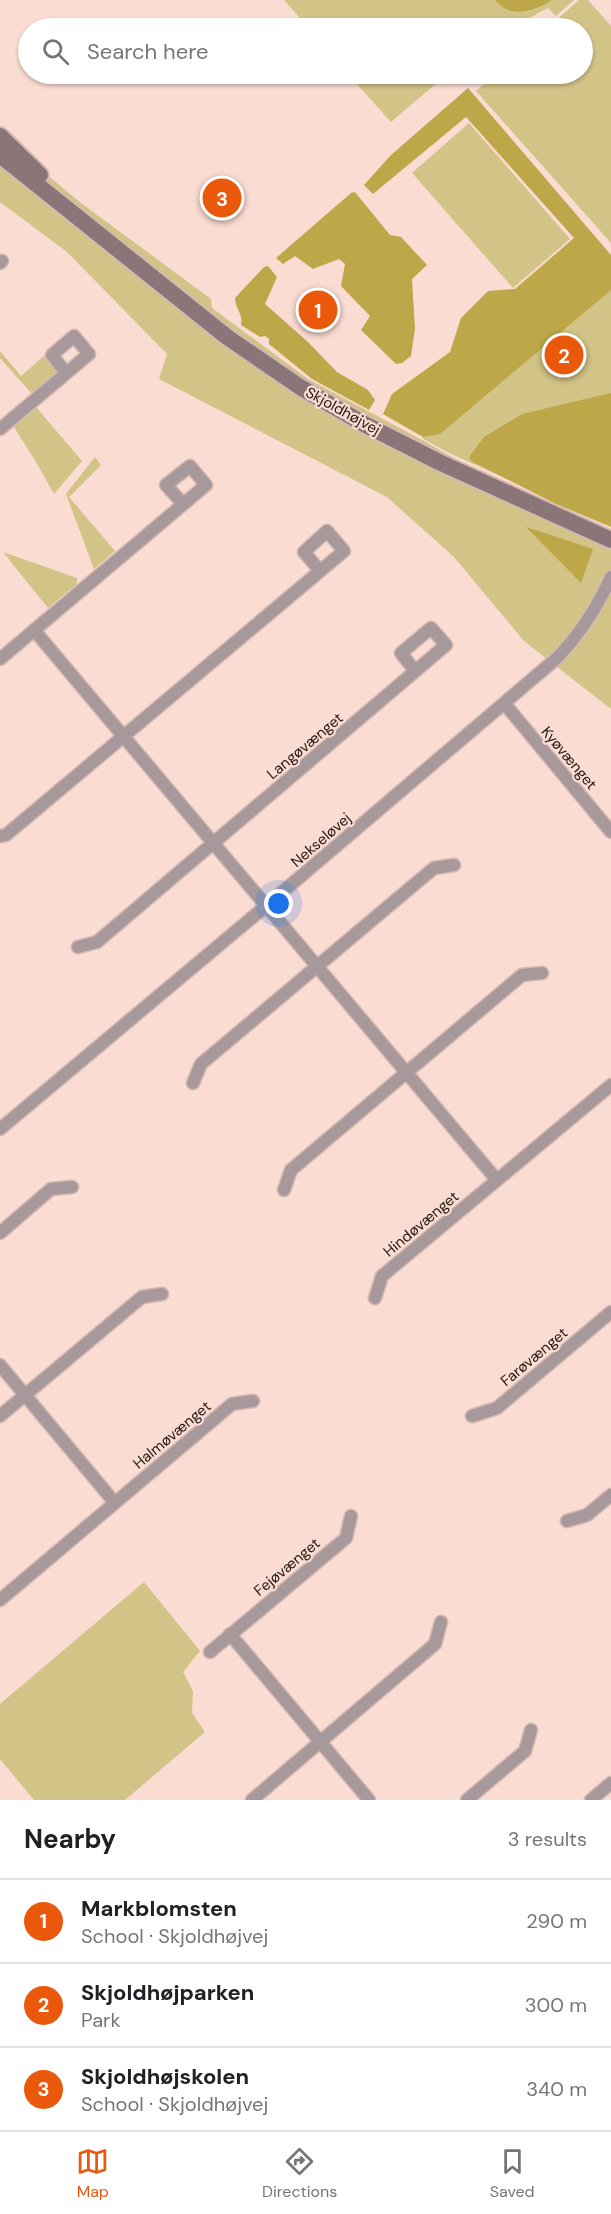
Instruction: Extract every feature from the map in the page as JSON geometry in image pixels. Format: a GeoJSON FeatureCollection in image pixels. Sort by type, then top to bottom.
{"type":"FeatureCollection","features":[{"type":"Feature","properties":{"kind":"street","name":"Skjoldhøjvej"},"geometry":{"type":"LineString","coordinates":[[0,136],[103,237]]}},
{"type":"Feature","properties":{"kind":"street","name":"Skjoldhøjvej"},"geometry":{"type":"LineString","coordinates":[[0,155],[227,337],[300,387],[363,424],[441,463],[611,540]]}},
{"type":"Feature","properties":{"kind":"street"},"geometry":{"type":"LineString","coordinates":[[0,429],[66,373]]}},
{"type":"Feature","properties":{"kind":"street"},"geometry":{"type":"LineString","coordinates":[[0,659],[183,504]]}},
{"type":"Feature","properties":{"kind":"street"},"geometry":{"type":"LineString","coordinates":[[0,836],[6,835],[124,738],[320,571]]}},
{"type":"Feature","properties":{"kind":"street","name":"Nekseløvej"},"geometry":{"type":"LineString","coordinates":[[0,1129],[267,905],[573,642],[597,606],[611,577]]}},
{"type":"Feature","properties":{"kind":"street"},"geometry":{"type":"LineString","coordinates":[[34,630],[496,1179]]}},
{"type":"Feature","properties":{"kind":"street","name":"Langøvænget"},"geometry":{"type":"LineString","coordinates":[[78,947],[97,942],[416,671]]}},
{"type":"Feature","properties":{"kind":"street","name":"Kyøvænget"},"geometry":{"type":"LineString","coordinates":[[504,703],[611,832]]}},
{"type":"Feature","properties":{"kind":"street"},"geometry":{"type":"LineString","coordinates":[[193,1083],[201,1064],[434,868],[454,865]]}},
{"type":"Feature","properties":{"kind":"street"},"geometry":{"type":"LineString","coordinates":[[284,1190],[291,1170],[406,1072],[522,975],[542,973]]}},
{"type":"Feature","properties":{"kind":"street","name":"Hindøvænget"},"geometry":{"type":"LineString","coordinates":[[375,1298],[382,1276],[611,1085]]}},
{"type":"Feature","properties":{"kind":"street"},"geometry":{"type":"LineString","coordinates":[[0,1233],[51,1189],[72,1187]]}},
{"type":"Feature","properties":{"kind":"street"},"geometry":{"type":"LineString","coordinates":[[0,1416],[142,1297],[162,1294]]}},
{"type":"Feature","properties":{"kind":"street","name":"Farøvænget"},"geometry":{"type":"LineString","coordinates":[[472,1416],[496,1408],[611,1312]]}},
{"type":"Feature","properties":{"kind":"street"},"geometry":{"type":"LineString","coordinates":[[0,1365],[115,1503]]}},
{"type":"Feature","properties":{"kind":"street","name":"Halmøvænget"},"geometry":{"type":"LineString","coordinates":[[0,1600],[232,1404],[253,1401]]}},
{"type":"Feature","properties":{"kind":"street"},"geometry":{"type":"LineString","coordinates":[[567,1521],[586,1515],[611,1495]]}},
{"type":"Feature","properties":{"kind":"street","name":"Fejøvænget"},"geometry":{"type":"LineString","coordinates":[[210,1652],[346,1538],[351,1516]]}},
{"type":"Feature","properties":{"kind":"street"},"geometry":{"type":"LineString","coordinates":[[252,1800],[435,1644],[441,1622]]}},
{"type":"Feature","properties":{"kind":"street"},"geometry":{"type":"LineString","coordinates":[[230,1634],[369,1800]]}},
{"type":"Feature","properties":{"kind":"street"},"geometry":{"type":"LineString","coordinates":[[467,1800],[525,1751],[531,1730]]}},
{"type":"Feature","properties":{"kind":"street"},"geometry":{"type":"LineString","coordinates":[[591,1800],[611,1783]]}},
{"type":"Feature","properties":{"kind":"shaded area"},"geometry":{"type":"Polygon","coordinates":[[[284,0],[574,0],[556,16],[548,8],[529,18],[300,18],[284,0]]]}},
{"type":"Feature","properties":{"kind":"shaded area"},"geometry":{"type":"Polygon","coordinates":[[[495,0],[551,0],[533,9],[516,12],[505,8],[495,0]]]}},
{"type":"Feature","properties":{"kind":"shaded area"},"geometry":{"type":"Polygon","coordinates":[[[579,0],[588,0],[611,26],[611,243],[476,91],[484,84],[593,84],[593,18],[558,18],[579,0]]]}},
{"type":"Feature","properties":{"kind":"shaded area"},"geometry":{"type":"Polygon","coordinates":[[[357,84],[435,84],[391,122],[357,84]]]}},
{"type":"Feature","properties":{"kind":"shaded area"},"geometry":{"type":"Polygon","coordinates":[[[468,88],[611,255],[611,290],[440,434],[423,437],[383,414],[392,394],[450,352],[461,318],[488,291],[515,289],[574,238],[466,117],[373,194],[364,185],[391,155],[468,88]]]}},
{"type":"Feature","properties":{"kind":"shaded area"},"geometry":{"type":"Polygon","coordinates":[[[469,123],[570,239],[513,288],[412,173],[469,123]]]}},
{"type":"Feature","properties":{"kind":"shaded area"},"geometry":{"type":"Polygon","coordinates":[[[0,136],[81,203],[211,299],[212,308],[308,379],[424,441],[611,548],[611,709],[524,641],[454,557],[387,497],[159,379],[167,354],[67,252],[0,202],[0,136]]]}},
{"type":"Feature","properties":{"kind":"shaded area"},"geometry":{"type":"Polygon","coordinates":[[[355,192],[390,235],[401,237],[427,265],[412,279],[415,329],[411,356],[402,363],[396,364],[361,330],[370,316],[341,286],[345,264],[339,259],[313,269],[295,256],[283,264],[276,258],[355,192]]]}},
{"type":"Feature","properties":{"kind":"shaded area"},"geometry":{"type":"Polygon","coordinates":[[[268,266],[277,277],[265,304],[308,342],[337,372],[368,390],[375,400],[369,410],[312,379],[269,344],[269,339],[265,336],[260,337],[241,325],[235,298],[264,267],[268,266]]]}},
{"type":"Feature","properties":{"kind":"shaded area"},"geometry":{"type":"Polygon","coordinates":[[[611,272],[611,526],[447,452],[422,438],[611,272]]]}},
{"type":"Feature","properties":{"kind":"shaded area"},"geometry":{"type":"Polygon","coordinates":[[[0,351],[21,376],[47,353],[58,372],[32,394],[0,358],[0,351]]]}},
{"type":"Feature","properties":{"kind":"shaded area"},"geometry":{"type":"Polygon","coordinates":[[[611,393],[611,527],[556,504],[471,461],[469,457],[484,437],[522,414],[611,393]]]}},
{"type":"Feature","properties":{"kind":"shaded area"},"geometry":{"type":"Polygon","coordinates":[[[36,407],[82,461],[54,494],[14,427],[36,407]]]}},
{"type":"Feature","properties":{"kind":"shaded area"},"geometry":{"type":"Polygon","coordinates":[[[95,457],[101,465],[69,497],[115,551],[94,569],[66,494],[95,457]]]}},
{"type":"Feature","properties":{"kind":"shaded area"},"geometry":{"type":"Polygon","coordinates":[[[526,527],[593,549],[581,583],[526,527]]]}},
{"type":"Feature","properties":{"kind":"shaded area"},"geometry":{"type":"Polygon","coordinates":[[[3,552],[77,578],[77,584],[48,608],[3,552]]]}},
{"type":"Feature","properties":{"kind":"shaded area"},"geometry":{"type":"Polygon","coordinates":[[[144,1582],[200,1651],[183,1672],[193,1691],[192,1713],[205,1732],[125,1800],[34,1800],[0,1759],[0,1704],[144,1582]]]}},
{"type":"Feature","properties":{"kind":"place","name":"Skjoldhøjskolen"},"geometry":{"type":"Point","coordinates":[222,198]}},
{"type":"Feature","properties":{"kind":"place","name":"Markblomsten"},"geometry":{"type":"Point","coordinates":[318,310]}},
{"type":"Feature","properties":{"kind":"place","name":"Skjoldhøjparken"},"geometry":{"type":"Point","coordinates":[564,355]}}]}
